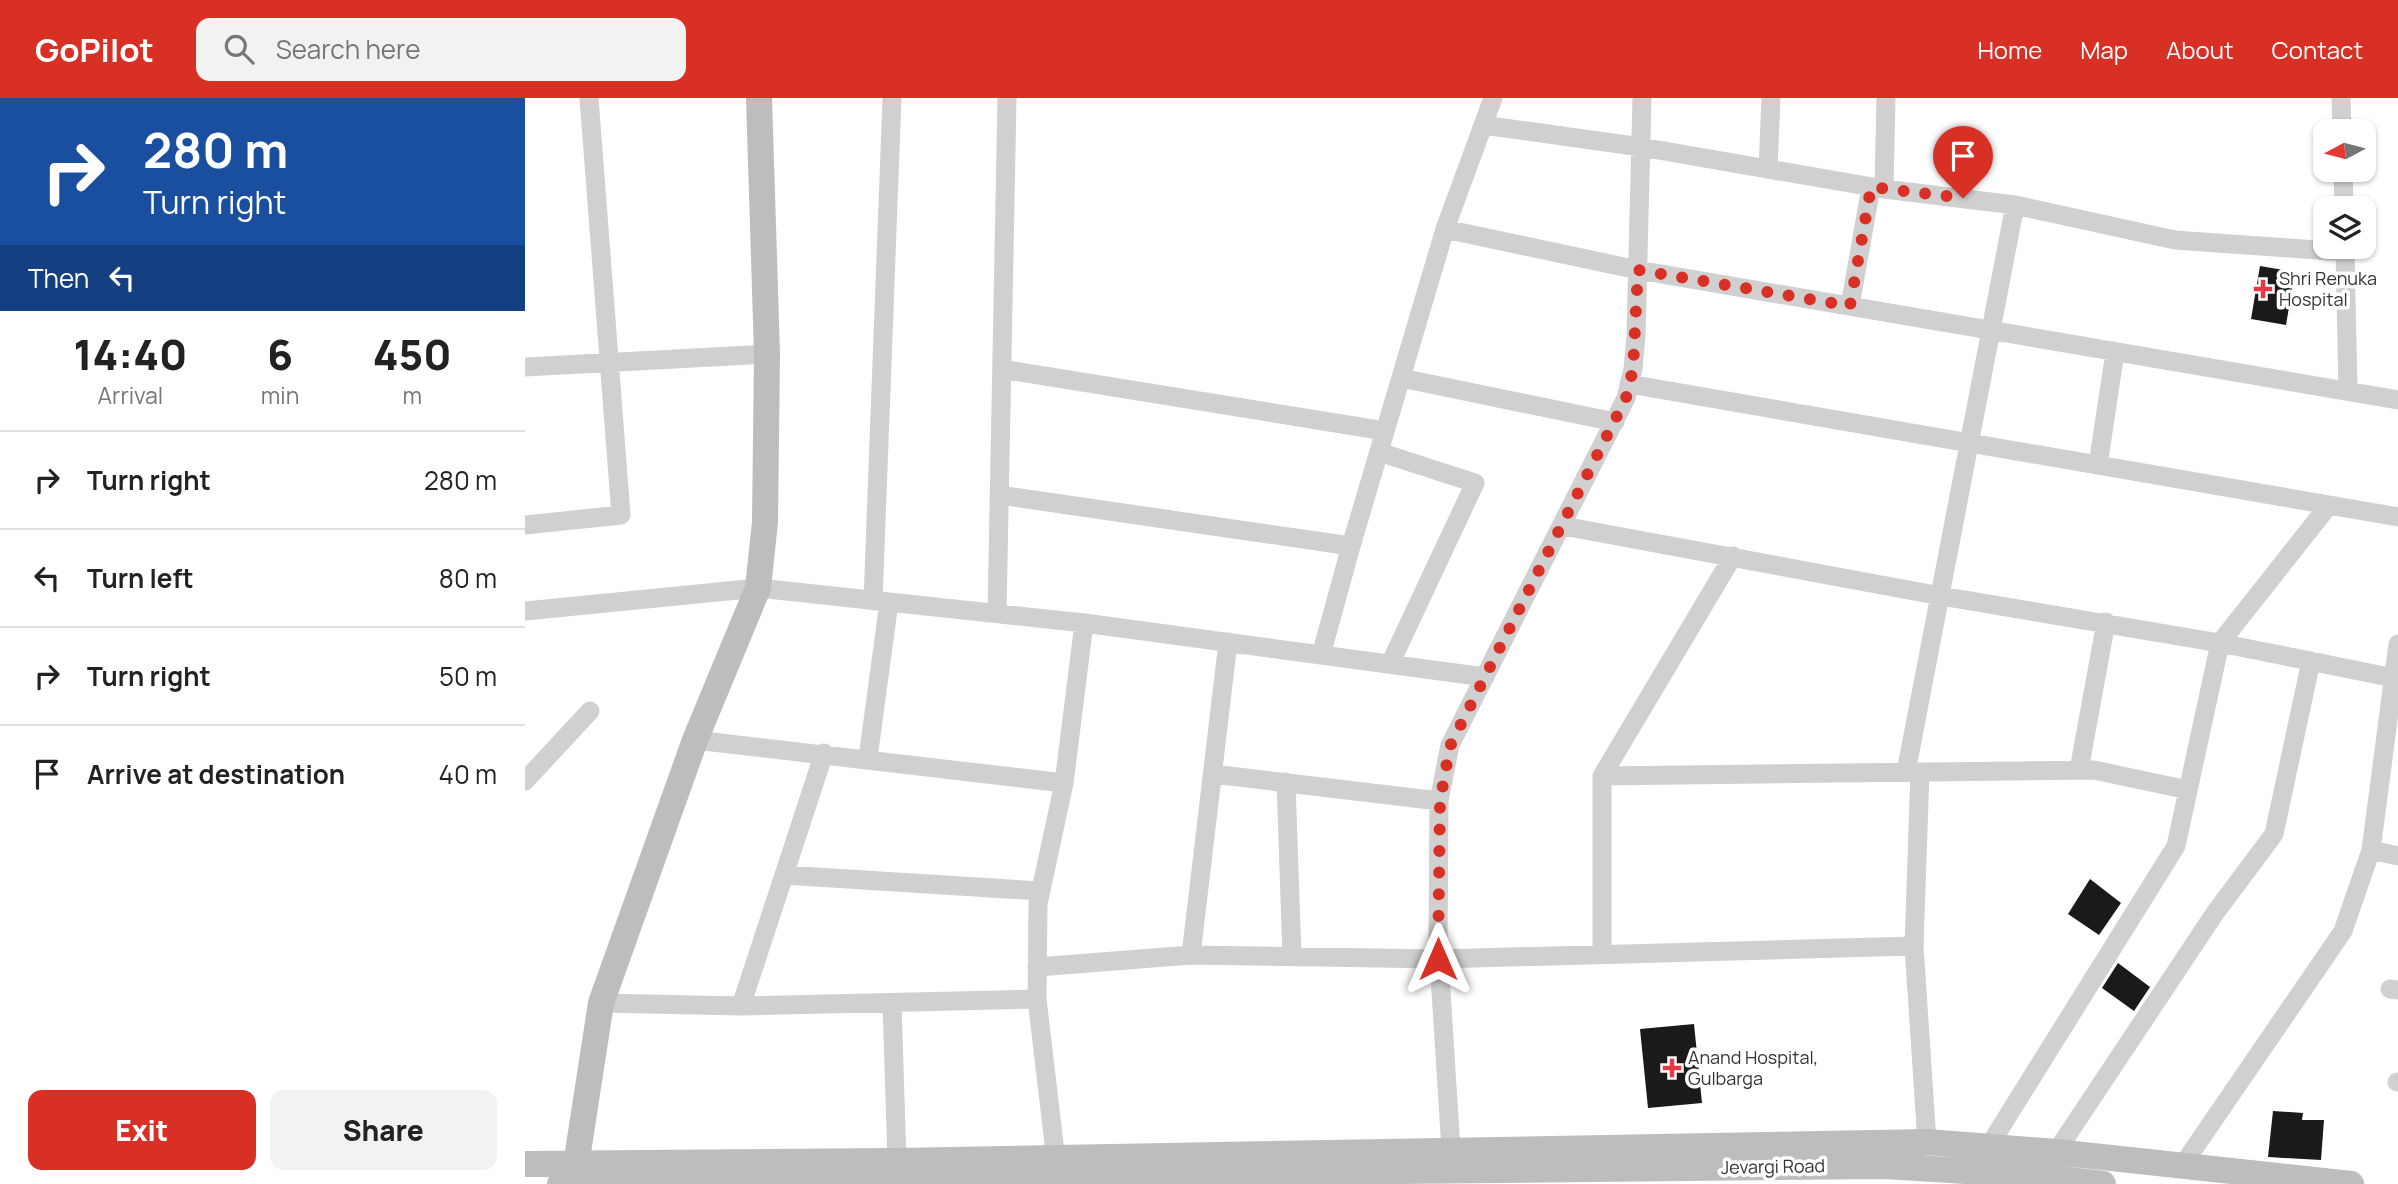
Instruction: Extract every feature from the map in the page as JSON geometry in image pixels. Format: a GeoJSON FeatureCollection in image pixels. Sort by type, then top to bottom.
{"type":"FeatureCollection","features":[{"type":"Feature","properties":{"kind":"main road"},"geometry":{"type":"LineString","coordinates":[[577,1177],[601,1003],[695,740],[758,588],[765,522],[767,354],[759,98]]}},
{"type":"Feature","properties":{"kind":"main road"},"geometry":{"type":"LineString","coordinates":[[525,1164],[577,1177],[897,1161],[1057,1174],[1450,1168],[1927,1143],[2056,1152],[2351,1184]]}},
{"type":"Feature","properties":{"kind":"main road","name":"Jevargi Road"},"geometry":{"type":"LineString","coordinates":[[560,1184],[577,1177],[730,1184],[1057,1174],[1200,1179],[1450,1168],[2030,1175],[2103,1184]]}},
{"type":"Feature","properties":{"kind":"street"},"geometry":{"type":"LineString","coordinates":[[525,526],[621,516],[589,98]]}},
{"type":"Feature","properties":{"kind":"street"},"geometry":{"type":"LineString","coordinates":[[868,758],[881,601],[892,98]]}},
{"type":"Feature","properties":{"kind":"street"},"geometry":{"type":"LineString","coordinates":[[997,613],[1007,98]]}},
{"type":"Feature","properties":{"kind":"street"},"geometry":{"type":"LineString","coordinates":[[1321,654],[1445,229],[1493,98]]}},
{"type":"Feature","properties":{"kind":"street"},"geometry":{"type":"LineString","coordinates":[[1450,1168],[1438,959],[1440,801],[1450,746],[1615,422],[1629,384],[1636,335],[1642,98]]}},
{"type":"Feature","properties":{"kind":"street"},"geometry":{"type":"LineString","coordinates":[[1769,169],[1772,98]]}},
{"type":"Feature","properties":{"kind":"street"},"geometry":{"type":"LineString","coordinates":[[1850,306],[1877,188],[1886,98]]}},
{"type":"Feature","properties":{"kind":"street"},"geometry":{"type":"LineString","coordinates":[[2341,98],[2342,119]]}},
{"type":"Feature","properties":{"kind":"street"},"geometry":{"type":"LineString","coordinates":[[1483,125],[1641,147],[1877,188],[2015,205],[2175,240],[2313,247]]}},
{"type":"Feature","properties":{"kind":"street"},"geometry":{"type":"LineString","coordinates":[[1927,1143],[1914,946],[1913,772],[1967,442],[2015,205]]}},
{"type":"Feature","properties":{"kind":"street"},"geometry":{"type":"LineString","coordinates":[[1445,229],[1638,270],[2398,400]]}},
{"type":"Feature","properties":{"kind":"street"},"geometry":{"type":"LineString","coordinates":[[2345,259],[2348,391]]}},
{"type":"Feature","properties":{"kind":"street"},"geometry":{"type":"LineString","coordinates":[[2098,465],[2115,352]]}},
{"type":"Feature","properties":{"kind":"street"},"geometry":{"type":"LineString","coordinates":[[525,368],[767,354]]}},
{"type":"Feature","properties":{"kind":"street"},"geometry":{"type":"LineString","coordinates":[[1002,369],[1385,431]]}},
{"type":"Feature","properties":{"kind":"street"},"geometry":{"type":"LineString","coordinates":[[1401,378],[1615,422]]}},
{"type":"Feature","properties":{"kind":"street"},"geometry":{"type":"LineString","coordinates":[[1629,384],[2398,517]]}},
{"type":"Feature","properties":{"kind":"street"},"geometry":{"type":"LineString","coordinates":[[1379,452],[1475,482],[1390,664]]}},
{"type":"Feature","properties":{"kind":"street"},"geometry":{"type":"LineString","coordinates":[[999,495],[1351,545]]}},
{"type":"Feature","properties":{"kind":"street"},"geometry":{"type":"LineString","coordinates":[[1989,1146],[2176,846],[2220,643],[2329,505]]}},
{"type":"Feature","properties":{"kind":"street"},"geometry":{"type":"LineString","coordinates":[[1563,526],[1941,596],[2106,622],[2394,678]]}},
{"type":"Feature","properties":{"kind":"street"},"geometry":{"type":"LineString","coordinates":[[1602,954],[1602,776],[1733,556]]}},
{"type":"Feature","properties":{"kind":"street"},"geometry":{"type":"LineString","coordinates":[[525,611],[758,588],[1084,623],[1485,677]]}},
{"type":"Feature","properties":{"kind":"street"},"geometry":{"type":"LineString","coordinates":[[2079,770],[2106,622]]}},
{"type":"Feature","properties":{"kind":"street"},"geometry":{"type":"LineString","coordinates":[[1057,1174],[1037,999],[1040,891],[1064,783],[1084,623]]}},
{"type":"Feature","properties":{"kind":"street"},"geometry":{"type":"LineString","coordinates":[[1191,955],[1229,642]]}},
{"type":"Feature","properties":{"kind":"street"},"geometry":{"type":"LineString","coordinates":[[2182,1166],[2343,931],[2371,850],[2390,772],[2398,644]]}},
{"type":"Feature","properties":{"kind":"street"},"geometry":{"type":"LineString","coordinates":[[2056,1152],[2215,913],[2274,834],[2311,661]]}},
{"type":"Feature","properties":{"kind":"street"},"geometry":{"type":"LineString","coordinates":[[525,781],[590,711]]}},
{"type":"Feature","properties":{"kind":"street"},"geometry":{"type":"LineString","coordinates":[[695,740],[868,758],[1064,783]]}},
{"type":"Feature","properties":{"kind":"street"},"geometry":{"type":"LineString","coordinates":[[741,1006],[824,753]]}},
{"type":"Feature","properties":{"kind":"street"},"geometry":{"type":"LineString","coordinates":[[1602,776],[2094,769],[2188,790]]}},
{"type":"Feature","properties":{"kind":"street"},"geometry":{"type":"LineString","coordinates":[[1213,774],[1440,801]]}},
{"type":"Feature","properties":{"kind":"street"},"geometry":{"type":"LineString","coordinates":[[1286,782],[1292,957]]}},
{"type":"Feature","properties":{"kind":"street"},"geometry":{"type":"LineString","coordinates":[[2371,850],[2398,856]]}},
{"type":"Feature","properties":{"kind":"street"},"geometry":{"type":"LineString","coordinates":[[785,875],[1040,891]]}},
{"type":"Feature","properties":{"kind":"street"},"geometry":{"type":"LineString","coordinates":[[1037,967],[1191,955],[1438,959],[1914,946]]}},
{"type":"Feature","properties":{"kind":"street"},"geometry":{"type":"LineString","coordinates":[[601,1003],[741,1006],[1037,999]]}},
{"type":"Feature","properties":{"kind":"street"},"geometry":{"type":"LineString","coordinates":[[892,1003],[897,1161]]}},
{"type":"Feature","properties":{"kind":"building"},"geometry":{"type":"Polygon","coordinates":[[[2260,266],[2295,272],[2286,325],[2251,319],[2260,266]]]}},
{"type":"Feature","properties":{"kind":"building"},"geometry":{"type":"Polygon","coordinates":[[[2090,879],[2121,903],[2099,935],[2068,914],[2090,879]]]}},
{"type":"Feature","properties":{"kind":"building"},"geometry":{"type":"Polygon","coordinates":[[[2118,963],[2150,987],[2134,1011],[2102,988],[2118,963]]]}},
{"type":"Feature","properties":{"kind":"building"},"geometry":{"type":"Polygon","coordinates":[[[1694,1024],[1702,1103],[1648,1108],[1640,1029],[1694,1024]]]}},
{"type":"Feature","properties":{"kind":"building"},"geometry":{"type":"Polygon","coordinates":[[[2273,1111],[2303,1113],[2302,1120],[2324,1120],[2321,1160],[2268,1157],[2273,1111]]]}},
{"type":"Feature","properties":{"kind":"place","name":"Shri Renuka Hospital"},"geometry":{"type":"Point","coordinates":[2263,289]}},
{"type":"Feature","properties":{"kind":"place","name":"Anand Hospital, Gulbarga"},"geometry":{"type":"Point","coordinates":[1672,1068]}},
{"type":"Feature","properties":{"kind":"route"},"geometry":{"type":"LineString","coordinates":[[1438,959],[1440,801],[1442,776],[1450,746],[1626,398],[1633,369],[1638,270],[1850,306],[1871,187],[1963,198]]}}]}
